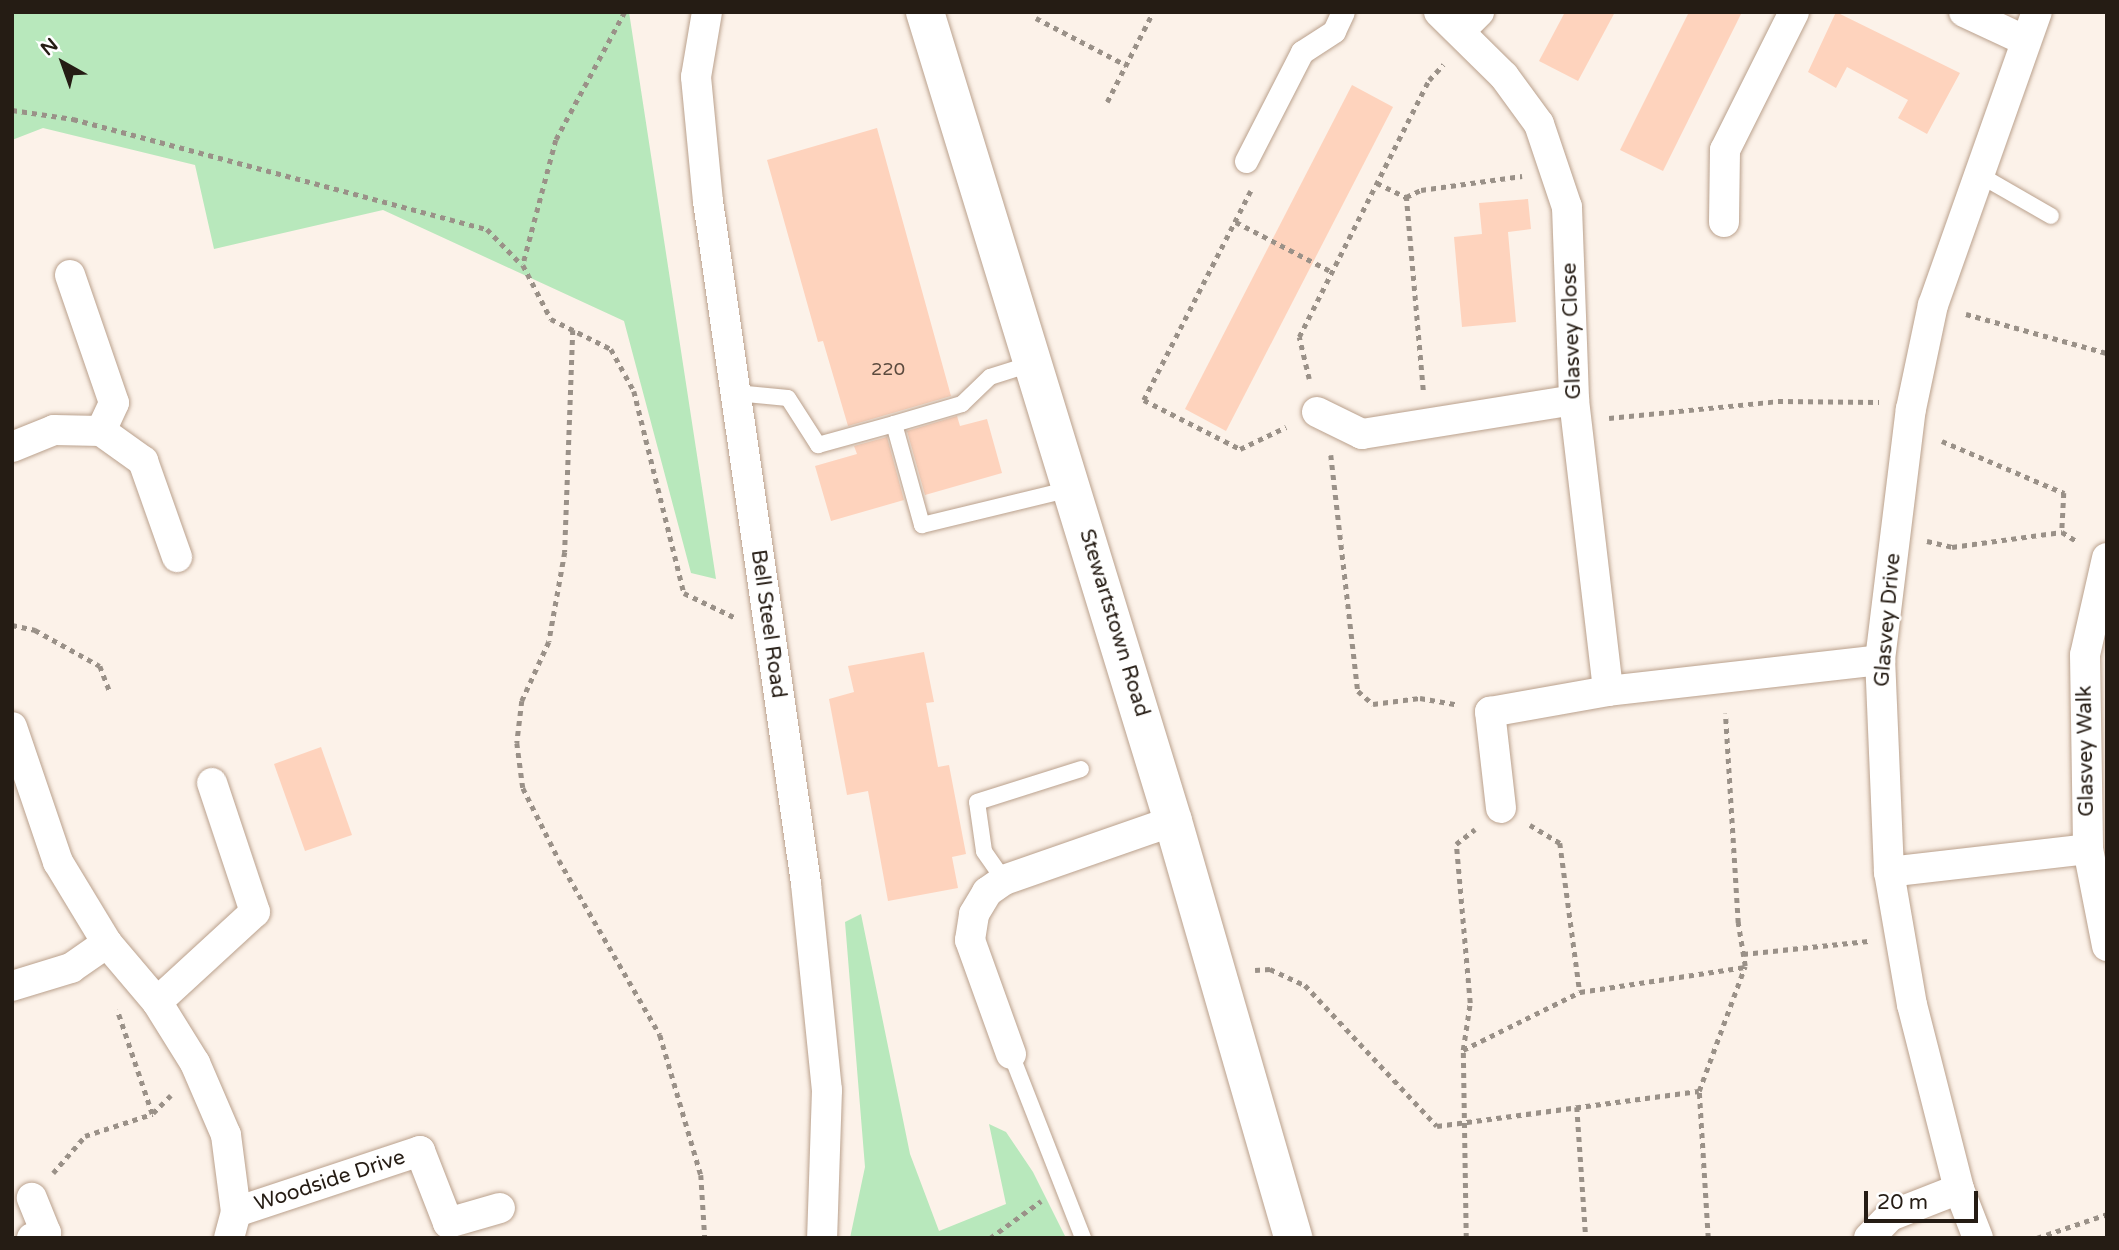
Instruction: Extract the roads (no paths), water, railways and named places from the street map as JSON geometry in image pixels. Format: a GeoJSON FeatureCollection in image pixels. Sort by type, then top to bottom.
{"type":"FeatureCollection","features":[{"type":"Feature","properties":{"kind":"main road","name":"Stewartstown Road"},"geometry":{"type":"LineString","coordinates":[[925,12],[1174,821],[1293,1238]]}},
{"type":"Feature","properties":{"kind":"street","name":"Bell Steel Road"},"geometry":{"type":"LineString","coordinates":[[707,12],[696,77],[736,393],[806,884],[826,1076],[828,1179],[822,1238]]}},
{"type":"Feature","properties":{"kind":"street"},"geometry":{"type":"LineString","coordinates":[[1246,161],[1302,52],[1334,31],[1343,12]]}},
{"type":"Feature","properties":{"kind":"street"},"geometry":{"type":"LineString","coordinates":[[1724,222],[1725,150],[1794,12]]}},
{"type":"Feature","properties":{"kind":"street"},"geometry":{"type":"LineString","coordinates":[[1964,12],[2024,40]]}},
{"type":"Feature","properties":{"kind":"street","name":"Glasvey Drive"},"geometry":{"type":"LineString","coordinates":[[1978,1238],[1959,1189],[1900,937],[1889,872],[1880,660],[1910,418],[1933,305],[2024,40],[2038,12]]}},
{"type":"Feature","properties":{"kind":"street","name":"Glasvey Close"},"geometry":{"type":"LineString","coordinates":[[1462,24],[1539,124],[1567,207],[1575,411],[1608,691]]}},
{"type":"Feature","properties":{"kind":"street"},"geometry":{"type":"LineString","coordinates":[[70,275],[114,403],[101,431]]}},
{"type":"Feature","properties":{"kind":"street"},"geometry":{"type":"LineString","coordinates":[[1317,412],[1362,434],[1426,423],[1575,411]]}},
{"type":"Feature","properties":{"kind":"street"},"geometry":{"type":"LineString","coordinates":[[12,447],[54,430],[101,431],[144,461],[177,557]]}},
{"type":"Feature","properties":{"kind":"street","name":"Glasvey Walk"},"geometry":{"type":"LineString","coordinates":[[2106,558],[2085,655],[2088,849],[2107,946]]}},
{"type":"Feature","properties":{"kind":"street"},"geometry":{"type":"LineString","coordinates":[[1501,807],[1490,712],[1608,691],[1880,660]]}},
{"type":"Feature","properties":{"kind":"street"},"geometry":{"type":"LineString","coordinates":[[12,727],[58,862],[107,943],[157,1002],[195,1063],[226,1135],[232,1225]]}},
{"type":"Feature","properties":{"kind":"street"},"geometry":{"type":"LineString","coordinates":[[157,1002],[255,912],[212,783]]}},
{"type":"Feature","properties":{"kind":"street"},"geometry":{"type":"LineString","coordinates":[[1011,1054],[970,940],[974,914],[988,892],[1004,880],[1174,821]]}},
{"type":"Feature","properties":{"kind":"street"},"geometry":{"type":"LineString","coordinates":[[1889,872],[2088,849]]}},
{"type":"Feature","properties":{"kind":"street"},"geometry":{"type":"LineString","coordinates":[[12,986],[71,968],[107,943]]}},
{"type":"Feature","properties":{"kind":"street","name":"Woodside Drive"},"geometry":{"type":"LineString","coordinates":[[232,1225],[420,1152],[448,1223],[500,1208]]}},
{"type":"Feature","properties":{"kind":"street"},"geometry":{"type":"LineString","coordinates":[[1869,1238],[1890,1216],[1959,1189]]}},
{"type":"Feature","properties":{"kind":"street"},"geometry":{"type":"LineString","coordinates":[[32,1198],[46,1233],[32,1238]]}},
{"type":"Feature","properties":{"kind":"lane"},"geometry":{"type":"LineString","coordinates":[[1978,174],[2051,216]]}},
{"type":"Feature","properties":{"kind":"lane"},"geometry":{"type":"LineString","coordinates":[[736,393],[788,398],[818,445],[962,404],[990,377],[1034,363]]}},
{"type":"Feature","properties":{"kind":"lane"},"geometry":{"type":"LineString","coordinates":[[894,424],[922,525],[1073,489]]}},
{"type":"Feature","properties":{"kind":"lane"},"geometry":{"type":"LineString","coordinates":[[1004,880],[985,851],[977,802],[1081,769]]}},
{"type":"Feature","properties":{"kind":"lane"},"geometry":{"type":"LineString","coordinates":[[1011,1054],[1083,1238]]}}]}
